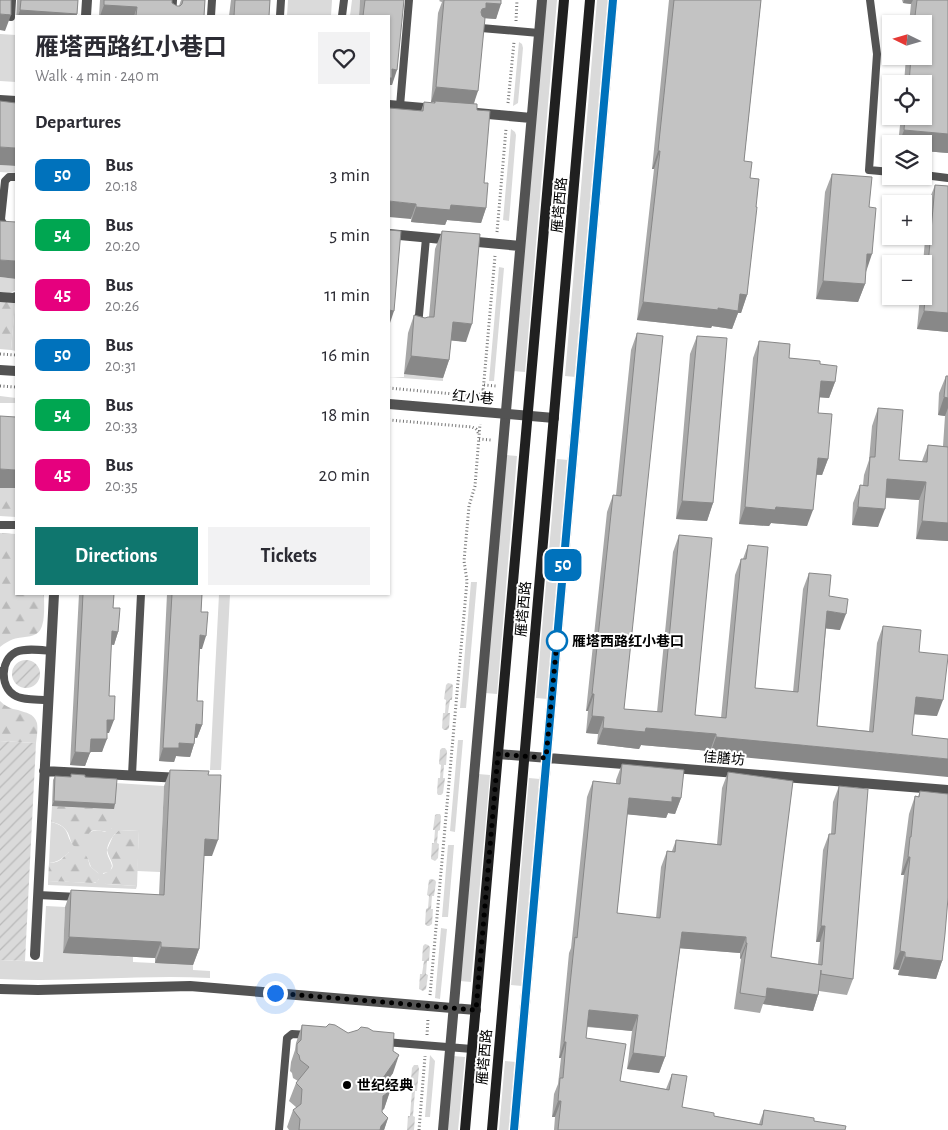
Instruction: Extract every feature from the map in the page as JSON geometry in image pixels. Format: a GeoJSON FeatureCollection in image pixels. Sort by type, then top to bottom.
{"type":"FeatureCollection","features":[{"type":"Feature","properties":{"kind":"main road","name":"雁塔西路"},"geometry":{"type":"LineString","coordinates":[[465,1130],[564,0]]}},
{"type":"Feature","properties":{"kind":"main road","name":"雁塔西路"},"geometry":{"type":"LineString","coordinates":[[492,1130],[590,0]]}},
{"type":"Feature","properties":{"kind":"street"},"geometry":{"type":"LineString","coordinates":[[86,0],[86,15]]}},
{"type":"Feature","properties":{"kind":"street"},"geometry":{"type":"LineString","coordinates":[[443,1130],[542,0]]}},
{"type":"Feature","properties":{"kind":"street"},"geometry":{"type":"LineString","coordinates":[[514,1130],[613,0]]}},
{"type":"Feature","properties":{"kind":"street"},"geometry":{"type":"LineString","coordinates":[[0,100],[15,101]]}},
{"type":"Feature","properties":{"kind":"street"},"geometry":{"type":"LineString","coordinates":[[390,105],[449,110]]}},
{"type":"Feature","properties":{"kind":"street"},"geometry":{"type":"LineString","coordinates":[[468,112],[531,118]]}},
{"type":"Feature","properties":{"kind":"street"},"geometry":{"type":"LineString","coordinates":[[390,234],[520,246]]}},
{"type":"Feature","properties":{"kind":"street"},"geometry":{"type":"LineString","coordinates":[[0,297],[15,298]]}},
{"type":"Feature","properties":{"kind":"street"},"geometry":{"type":"LineString","coordinates":[[0,370],[15,371]]}},
{"type":"Feature","properties":{"kind":"street","name":"红小巷"},"geometry":{"type":"LineString","coordinates":[[390,404],[554,418]]}},
{"type":"Feature","properties":{"kind":"street"},"geometry":{"type":"LineString","coordinates":[[35,955],[54,595]]}},
{"type":"Feature","properties":{"kind":"street","name":"佳膳坊"},"geometry":{"type":"LineString","coordinates":[[498,754],[948,790]]}},
{"type":"Feature","properties":{"kind":"street"},"geometry":{"type":"LineString","coordinates":[[44,770],[190,778]]}},
{"type":"Feature","properties":{"kind":"street"},"geometry":{"type":"LineString","coordinates":[[0,989],[38,990],[197,986],[476,1010]]}},
{"type":"Feature","properties":{"kind":"lane"},"geometry":{"type":"LineString","coordinates":[[10,17],[12,0]]}},
{"type":"Feature","properties":{"kind":"lane"},"geometry":{"type":"LineString","coordinates":[[172,15],[173,0]]}},
{"type":"Feature","properties":{"kind":"lane"},"geometry":{"type":"LineString","coordinates":[[211,15],[212,0]]}},
{"type":"Feature","properties":{"kind":"lane"},"geometry":{"type":"LineString","coordinates":[[280,15],[281,0]]}},
{"type":"Feature","properties":{"kind":"lane"},"geometry":{"type":"LineString","coordinates":[[342,15],[344,0]]}},
{"type":"Feature","properties":{"kind":"lane"},"geometry":{"type":"LineString","coordinates":[[400,106],[409,0]]}},
{"type":"Feature","properties":{"kind":"lane"},"geometry":{"type":"LineString","coordinates":[[870,0],[877,54],[868,170],[882,171]]}},
{"type":"Feature","properties":{"kind":"lane"},"geometry":{"type":"LineString","coordinates":[[481,28],[539,33]]}},
{"type":"Feature","properties":{"kind":"lane"},"geometry":{"type":"LineString","coordinates":[[15,177],[5,181],[1,219],[5,226],[15,228]]}},
{"type":"Feature","properties":{"kind":"lane"},"geometry":{"type":"LineString","coordinates":[[932,177],[948,178]]}},
{"type":"Feature","properties":{"kind":"lane"},"geometry":{"type":"LineString","coordinates":[[418,330],[426,238]]}},
{"type":"Feature","properties":{"kind":"lane"},"geometry":{"type":"LineString","coordinates":[[0,525],[15,526]]}},
{"type":"Feature","properties":{"kind":"lane"},"geometry":{"type":"LineString","coordinates":[[132,775],[141,595]]}},
{"type":"Feature","properties":{"kind":"lane"},"geometry":{"type":"LineString","coordinates":[[48,700],[15,696],[7,690],[2,682],[1,672],[9,656],[17,651],[51,651]]}},
{"type":"Feature","properties":{"kind":"lane"},"geometry":{"type":"LineString","coordinates":[[38,895],[86,897]]}},
{"type":"Feature","properties":{"kind":"lane"},"geometry":{"type":"LineString","coordinates":[[279,1130],[288,1038],[295,1034],[314,1036]]}},
{"type":"Feature","properties":{"kind":"lane"},"geometry":{"type":"LineString","coordinates":[[379,1041],[472,1050]]}},
{"type":"Feature","properties":{"kind":"path"},"geometry":{"type":"LineString","coordinates":[[0,354],[15,356]]}},
{"type":"Feature","properties":{"kind":"path"},"geometry":{"type":"LineString","coordinates":[[0,386],[15,387]]}},
{"type":"Feature","properties":{"kind":"path"},"geometry":{"type":"LineString","coordinates":[[419,1130],[467,581],[464,561],[469,506],[475,486],[483,389]]}},
{"type":"Feature","properties":{"kind":"path"},"geometry":{"type":"LineString","coordinates":[[390,420],[472,427],[479,431],[479,436]]}},
{"type":"Feature","properties":{"kind":"green space"},"geometry":{"type":"Polygon","coordinates":[[[288,0],[332,0],[331,15],[287,15],[288,0]]]}},
{"type":"Feature","properties":{"kind":"green space"},"geometry":{"type":"Polygon","coordinates":[[[352,0],[360,0],[359,15],[350,15],[352,0]]]}},
{"type":"Feature","properties":{"kind":"green space"},"geometry":{"type":"Polygon","coordinates":[[[546,0],[557,0],[525,372],[513,371],[546,0]]]}},
{"type":"Feature","properties":{"kind":"green space"},"geometry":{"type":"Polygon","coordinates":[[[597,0],[609,0],[576,377],[565,376],[597,0]]]}},
{"type":"Feature","properties":{"kind":"green space"},"geometry":{"type":"Polygon","coordinates":[[[0,34],[15,35],[15,82],[0,81],[0,34]]]}},
{"type":"Feature","properties":{"kind":"green space"},"geometry":{"type":"Polygon","coordinates":[[[519,42],[523,48],[518,103],[513,106],[519,42]]]}},
{"type":"Feature","properties":{"kind":"green space"},"geometry":{"type":"Polygon","coordinates":[[[511,129],[516,135],[509,221],[503,220],[511,129]]]}},
{"type":"Feature","properties":{"kind":"green space"},"geometry":{"type":"Polygon","coordinates":[[[0,165],[15,166],[15,173],[0,172],[0,165]]]}},
{"type":"Feature","properties":{"kind":"green space"},"geometry":{"type":"Polygon","coordinates":[[[499,267],[504,268],[494,381],[489,381],[499,267]]]}},
{"type":"Feature","properties":{"kind":"green space"},"geometry":{"type":"Polygon","coordinates":[[[0,277],[15,279],[15,290],[10,293],[0,292],[0,277]]]}},
{"type":"Feature","properties":{"kind":"green space"},"geometry":{"type":"Polygon","coordinates":[[[0,301],[15,303],[11,350],[0,349],[0,301]]]}},
{"type":"Feature","properties":{"kind":"green space"},"geometry":{"type":"Polygon","coordinates":[[[15,303],[15,351],[11,350],[15,303]]]}},
{"type":"Feature","properties":{"kind":"green space"},"geometry":{"type":"Polygon","coordinates":[[[404,374],[443,378],[443,381],[390,377],[404,377],[404,374]]]}},
{"type":"Feature","properties":{"kind":"green space"},"geometry":{"type":"Polygon","coordinates":[[[0,396],[15,398],[15,403],[0,403],[0,396]]]}},
{"type":"Feature","properties":{"kind":"green space"},"geometry":{"type":"Polygon","coordinates":[[[506,455],[517,456],[497,694],[485,693],[506,455]]]}},
{"type":"Feature","properties":{"kind":"green space"},"geometry":{"type":"Polygon","coordinates":[[[557,459],[568,460],[548,699],[536,698],[557,459]]]}},
{"type":"Feature","properties":{"kind":"green space"},"geometry":{"type":"Polygon","coordinates":[[[0,488],[15,488],[15,517],[0,516],[0,488]]]}},
{"type":"Feature","properties":{"kind":"green space"},"geometry":{"type":"Polygon","coordinates":[[[0,533],[15,534],[15,595],[44,595],[44,615],[38,633],[32,636],[13,639],[0,647],[0,533]]]}},
{"type":"Feature","properties":{"kind":"green space"},"geometry":{"type":"Polygon","coordinates":[[[471,582],[477,582],[466,708],[460,708],[471,582]]]}},
{"type":"Feature","properties":{"kind":"green space"},"geometry":{"type":"Polygon","coordinates":[[[219,595],[230,595],[221,770],[210,770],[219,595]]]}},
{"type":"Feature","properties":{"kind":"green space"},"geometry":{"type":"Polygon","coordinates":[[[26,660],[36,664],[40,674],[36,684],[26,688],[16,684],[12,674],[16,664],[26,660]]]}},
{"type":"Feature","properties":{"kind":"green space"},"geometry":{"type":"Polygon","coordinates":[[[448,683],[453,686],[452,700],[450,700],[448,713],[450,713],[449,728],[444,730],[442,728],[443,713],[445,713],[446,700],[444,699],[448,683]]]}},
{"type":"Feature","properties":{"kind":"green space"},"geometry":{"type":"Polygon","coordinates":[[[0,701],[8,707],[34,717],[37,725],[36,743],[0,741],[0,701]]]}},
{"type":"Feature","properties":{"kind":"green space"},"geometry":{"type":"Polygon","coordinates":[[[458,740],[463,740],[455,832],[450,831],[458,740]]]}},
{"type":"Feature","properties":{"kind":"green space"},"geometry":{"type":"Polygon","coordinates":[[[0,741],[36,743],[25,961],[0,960],[0,741]]]}},
{"type":"Feature","properties":{"kind":"green space"},"geometry":{"type":"Polygon","coordinates":[[[445,748],[447,751],[443,778],[445,778],[443,793],[438,795],[438,778],[440,778],[441,765],[439,764],[440,750],[445,748]]]}},
{"type":"Feature","properties":{"kind":"green space"},"geometry":{"type":"Polygon","coordinates":[[[478,774],[490,775],[471,982],[460,981],[478,774]]]}},
{"type":"Feature","properties":{"kind":"green space"},"geometry":{"type":"Polygon","coordinates":[[[529,778],[540,779],[522,986],[511,985],[529,778]]]}},
{"type":"Feature","properties":{"kind":"green space"},"geometry":{"type":"Polygon","coordinates":[[[115,783],[164,786],[160,872],[137,871],[139,831],[119,830],[112,837],[108,847],[107,853],[112,866],[110,872],[103,873],[106,884],[137,886],[136,889],[48,885],[48,881],[95,883],[98,880],[98,873],[91,867],[88,859],[69,852],[55,862],[49,863],[51,822],[58,824],[65,830],[75,846],[92,832],[105,832],[112,828],[115,783]]]}},
{"type":"Feature","properties":{"kind":"green space"},"geometry":{"type":"Polygon","coordinates":[[[52,806],[114,809],[113,827],[108,832],[92,831],[84,845],[76,847],[72,844],[65,828],[51,822],[52,806]]]}},
{"type":"Feature","properties":{"kind":"green space"},"geometry":{"type":"Polygon","coordinates":[[[435,815],[441,816],[437,843],[439,844],[438,858],[435,861],[431,859],[432,843],[434,843],[435,815]]]}},
{"type":"Feature","properties":{"kind":"green space"},"geometry":{"type":"Polygon","coordinates":[[[119,830],[139,831],[137,886],[106,884],[102,880],[103,874],[113,867],[107,850],[113,836],[119,830]]]}},
{"type":"Feature","properties":{"kind":"green space"},"geometry":{"type":"Polygon","coordinates":[[[448,845],[454,845],[448,917],[442,917],[448,845]]]}},
{"type":"Feature","properties":{"kind":"green space"},"geometry":{"type":"Polygon","coordinates":[[[72,850],[85,854],[90,866],[99,874],[100,877],[97,882],[48,881],[49,863],[60,860],[72,850]]]}},
{"type":"Feature","properties":{"kind":"green space"},"geometry":{"type":"Polygon","coordinates":[[[431,879],[436,882],[434,896],[432,896],[432,924],[427,926],[425,924],[426,909],[428,908],[429,896],[427,895],[429,880],[431,879]]]}},
{"type":"Feature","properties":{"kind":"green space"},"geometry":{"type":"Polygon","coordinates":[[[46,906],[65,907],[63,953],[133,957],[133,962],[193,965],[193,970],[210,971],[210,978],[0,979],[0,960],[43,962],[46,906]]]}},
{"type":"Feature","properties":{"kind":"green space"},"geometry":{"type":"Polygon","coordinates":[[[441,928],[447,929],[440,999],[435,998],[441,928]]]}},
{"type":"Feature","properties":{"kind":"green space"},"geometry":{"type":"Polygon","coordinates":[[[425,944],[430,947],[429,961],[427,961],[426,989],[423,991],[419,989],[420,974],[422,974],[424,961],[422,961],[423,946],[425,944]]]}},
{"type":"Feature","properties":{"kind":"green space"},"geometry":{"type":"Polygon","coordinates":[[[430,1055],[435,1061],[430,1117],[425,1117],[430,1055]]]}},
{"type":"Feature","properties":{"kind":"green space"},"geometry":{"type":"Polygon","coordinates":[[[453,1056],[465,1057],[458,1130],[447,1130],[453,1056]]]}},
{"type":"Feature","properties":{"kind":"green space"},"geometry":{"type":"Polygon","coordinates":[[[505,1061],[516,1062],[510,1130],[499,1130],[505,1061]]]}},
{"type":"Feature","properties":{"kind":"green space"},"geometry":{"type":"Polygon","coordinates":[[[414,1065],[418,1065],[419,1069],[417,1091],[415,1091],[414,1130],[407,1130],[408,1116],[410,1116],[412,1068],[414,1065]]]}},
{"type":"Feature","properties":{"kind":"building"},"geometry":{"type":"Polygon","coordinates":[[[0,0],[11,0],[11,15],[0,14],[0,0]]]}},
{"type":"Feature","properties":{"kind":"building"},"geometry":{"type":"Polygon","coordinates":[[[21,0],[78,0],[77,14],[20,10],[21,0]]]}},
{"type":"Feature","properties":{"kind":"building"},"geometry":{"type":"Polygon","coordinates":[[[104,0],[172,0],[172,3],[180,6],[183,0],[205,0],[204,15],[136,15],[137,7],[104,5],[104,0]]]}},
{"type":"Feature","properties":{"kind":"building"},"geometry":{"type":"Polygon","coordinates":[[[235,0],[270,0],[269,15],[234,15],[235,0]]]}},
{"type":"Feature","properties":{"kind":"building"},"geometry":{"type":"Polygon","coordinates":[[[365,0],[404,0],[397,70],[392,69],[392,78],[390,78],[390,15],[363,15],[365,0]]]}},
{"type":"Feature","properties":{"kind":"building"},"geometry":{"type":"Polygon","coordinates":[[[444,0],[501,0],[501,4],[486,3],[486,8],[482,9],[481,12],[485,18],[478,91],[436,87],[444,0]]]}},
{"type":"Feature","properties":{"kind":"building"},"geometry":{"type":"Polygon","coordinates":[[[674,0],[761,0],[744,161],[752,162],[750,178],[759,179],[757,207],[747,295],[740,294],[738,311],[643,302],[674,0]]]}},
{"type":"Feature","properties":{"kind":"building"},"geometry":{"type":"Polygon","coordinates":[[[917,0],[948,0],[948,134],[904,130],[904,125],[932,125],[932,75],[910,75],[910,65],[932,65],[932,15],[915,15],[917,0]]]}},
{"type":"Feature","properties":{"kind":"building"},"geometry":{"type":"Polygon","coordinates":[[[0,101],[15,103],[15,148],[0,147],[0,101]]]}},
{"type":"Feature","properties":{"kind":"building"},"geometry":{"type":"Polygon","coordinates":[[[435,101],[477,104],[477,110],[490,111],[484,183],[488,183],[486,208],[451,205],[450,210],[416,207],[416,204],[390,201],[390,108],[423,111],[424,102],[435,103],[435,101]]]}},
{"type":"Feature","properties":{"kind":"building"},"geometry":{"type":"Polygon","coordinates":[[[832,174],[872,177],[869,207],[876,208],[872,254],[867,254],[865,284],[823,281],[832,174]]]}},
{"type":"Feature","properties":{"kind":"building"},"geometry":{"type":"Polygon","coordinates":[[[935,185],[948,186],[948,313],[924,311],[925,305],[932,305],[932,255],[929,255],[930,245],[932,245],[935,185]]]}},
{"type":"Feature","properties":{"kind":"building"},"geometry":{"type":"Polygon","coordinates":[[[0,221],[15,222],[15,261],[0,260],[0,221]]]}},
{"type":"Feature","properties":{"kind":"building"},"geometry":{"type":"Polygon","coordinates":[[[390,230],[401,231],[394,311],[390,310],[390,230]]]}},
{"type":"Feature","properties":{"kind":"building"},"geometry":{"type":"Polygon","coordinates":[[[442,231],[480,234],[472,324],[453,322],[449,360],[411,356],[414,315],[425,318],[434,317],[442,231]]]}},
{"type":"Feature","properties":{"kind":"building"},"geometry":{"type":"Polygon","coordinates":[[[637,333],[663,336],[624,709],[662,712],[679,535],[712,538],[695,715],[726,718],[741,559],[746,559],[748,545],[768,547],[755,688],[798,692],[809,573],[831,575],[829,596],[848,599],[846,614],[827,611],[817,726],[873,732],[883,626],[921,630],[919,652],[948,655],[948,657],[943,700],[916,697],[912,735],[948,739],[948,759],[716,737],[716,734],[646,728],[645,732],[603,728],[604,717],[592,716],[594,694],[592,694],[613,495],[621,496],[637,333]]]}},
{"type":"Feature","properties":{"kind":"building"},"geometry":{"type":"Polygon","coordinates":[[[697,336],[727,338],[713,503],[682,501],[697,336]]]}},
{"type":"Feature","properties":{"kind":"building"},"geometry":{"type":"Polygon","coordinates":[[[759,341],[790,344],[789,358],[820,361],[820,364],[837,366],[835,382],[821,381],[818,413],[832,414],[828,459],[818,458],[813,510],[776,507],[775,510],[745,507],[759,341]]]}},
{"type":"Feature","properties":{"kind":"building"},"geometry":{"type":"Polygon","coordinates":[[[946,376],[948,376],[948,398],[944,397],[946,376]]]}},
{"type":"Feature","properties":{"kind":"building"},"geometry":{"type":"Polygon","coordinates":[[[878,408],[903,410],[899,460],[927,462],[928,445],[948,447],[948,523],[922,521],[926,482],[887,479],[885,509],[858,507],[860,485],[868,486],[870,457],[875,457],[878,408]]]}},
{"type":"Feature","properties":{"kind":"building"},"geometry":{"type":"Polygon","coordinates":[[[0,416],[15,417],[15,470],[0,469],[0,416]]]}},
{"type":"Feature","properties":{"kind":"building"},"geometry":{"type":"Polygon","coordinates":[[[83,595],[114,595],[113,608],[120,608],[118,632],[112,631],[109,696],[115,696],[114,720],[107,720],[107,739],[91,739],[90,753],[75,752],[83,595]]]}},
{"type":"Feature","properties":{"kind":"building"},"geometry":{"type":"Polygon","coordinates":[[[172,595],[202,595],[201,612],[208,612],[206,636],[200,635],[197,701],[203,701],[202,725],[196,724],[194,744],[179,743],[179,748],[163,748],[172,595]]]}},
{"type":"Feature","properties":{"kind":"building"},"geometry":{"type":"Polygon","coordinates":[[[622,764],[684,770],[681,798],[672,797],[672,802],[629,798],[617,913],[660,918],[667,851],[675,852],[676,840],[721,845],[728,772],[793,781],[771,957],[822,965],[825,926],[821,926],[829,834],[835,834],[839,786],[868,789],[853,979],[821,974],[821,970],[818,995],[767,988],[766,997],[740,993],[747,943],[746,937],[682,932],[665,1057],[633,1053],[638,1015],[589,1010],[586,1038],[626,1044],[620,1081],[669,1090],[672,1074],[687,1076],[682,1107],[714,1113],[714,1116],[762,1125],[764,1110],[814,1118],[814,1121],[846,1126],[845,1130],[558,1130],[561,1101],[558,1101],[560,1078],[563,1078],[566,1042],[564,1042],[593,781],[620,784],[622,764]]]}},
{"type":"Feature","properties":{"kind":"building"},"geometry":{"type":"Polygon","coordinates":[[[170,770],[209,771],[208,775],[221,775],[218,840],[205,839],[199,949],[161,947],[161,942],[69,937],[71,890],[164,895],[170,770]]]}},
{"type":"Feature","properties":{"kind":"building"},"geometry":{"type":"Polygon","coordinates":[[[71,774],[117,779],[115,804],[54,801],[55,776],[71,777],[71,774]]]}},
{"type":"Feature","properties":{"kind":"building"},"geometry":{"type":"Polygon","coordinates":[[[920,791],[948,794],[948,898],[942,961],[905,957],[905,952],[900,951],[915,796],[919,797],[920,791]]]}},
{"type":"Feature","properties":{"kind":"building","name":"世纪经典"},"geometry":{"type":"Polygon","coordinates":[[[329,1024],[335,1025],[348,1033],[361,1027],[373,1031],[394,1033],[393,1051],[399,1055],[383,1078],[390,1091],[383,1096],[382,1112],[388,1118],[380,1130],[299,1130],[300,1119],[293,1110],[301,1104],[302,1089],[296,1083],[309,1067],[300,1060],[297,1053],[297,1044],[301,1040],[302,1025],[326,1027],[329,1024]]]}},
{"type":"Feature","properties":{"kind":"bus line","name":"50"},"geometry":{"type":"LineString","coordinates":[[514,1130],[613,0]]}},
{"type":"Feature","properties":{"kind":"place","name":"雁塔西路红小巷口"},"geometry":{"type":"Point","coordinates":[557,641]}},
{"type":"Feature","properties":{"kind":"place","name":"世纪经典"},"geometry":{"type":"Point","coordinates":[347,1085]}},
{"type":"Feature","properties":{"kind":"route"},"geometry":{"type":"LineString","coordinates":[[275,993],[476,1010],[498,754],[546,758],[557,641]]}}]}
